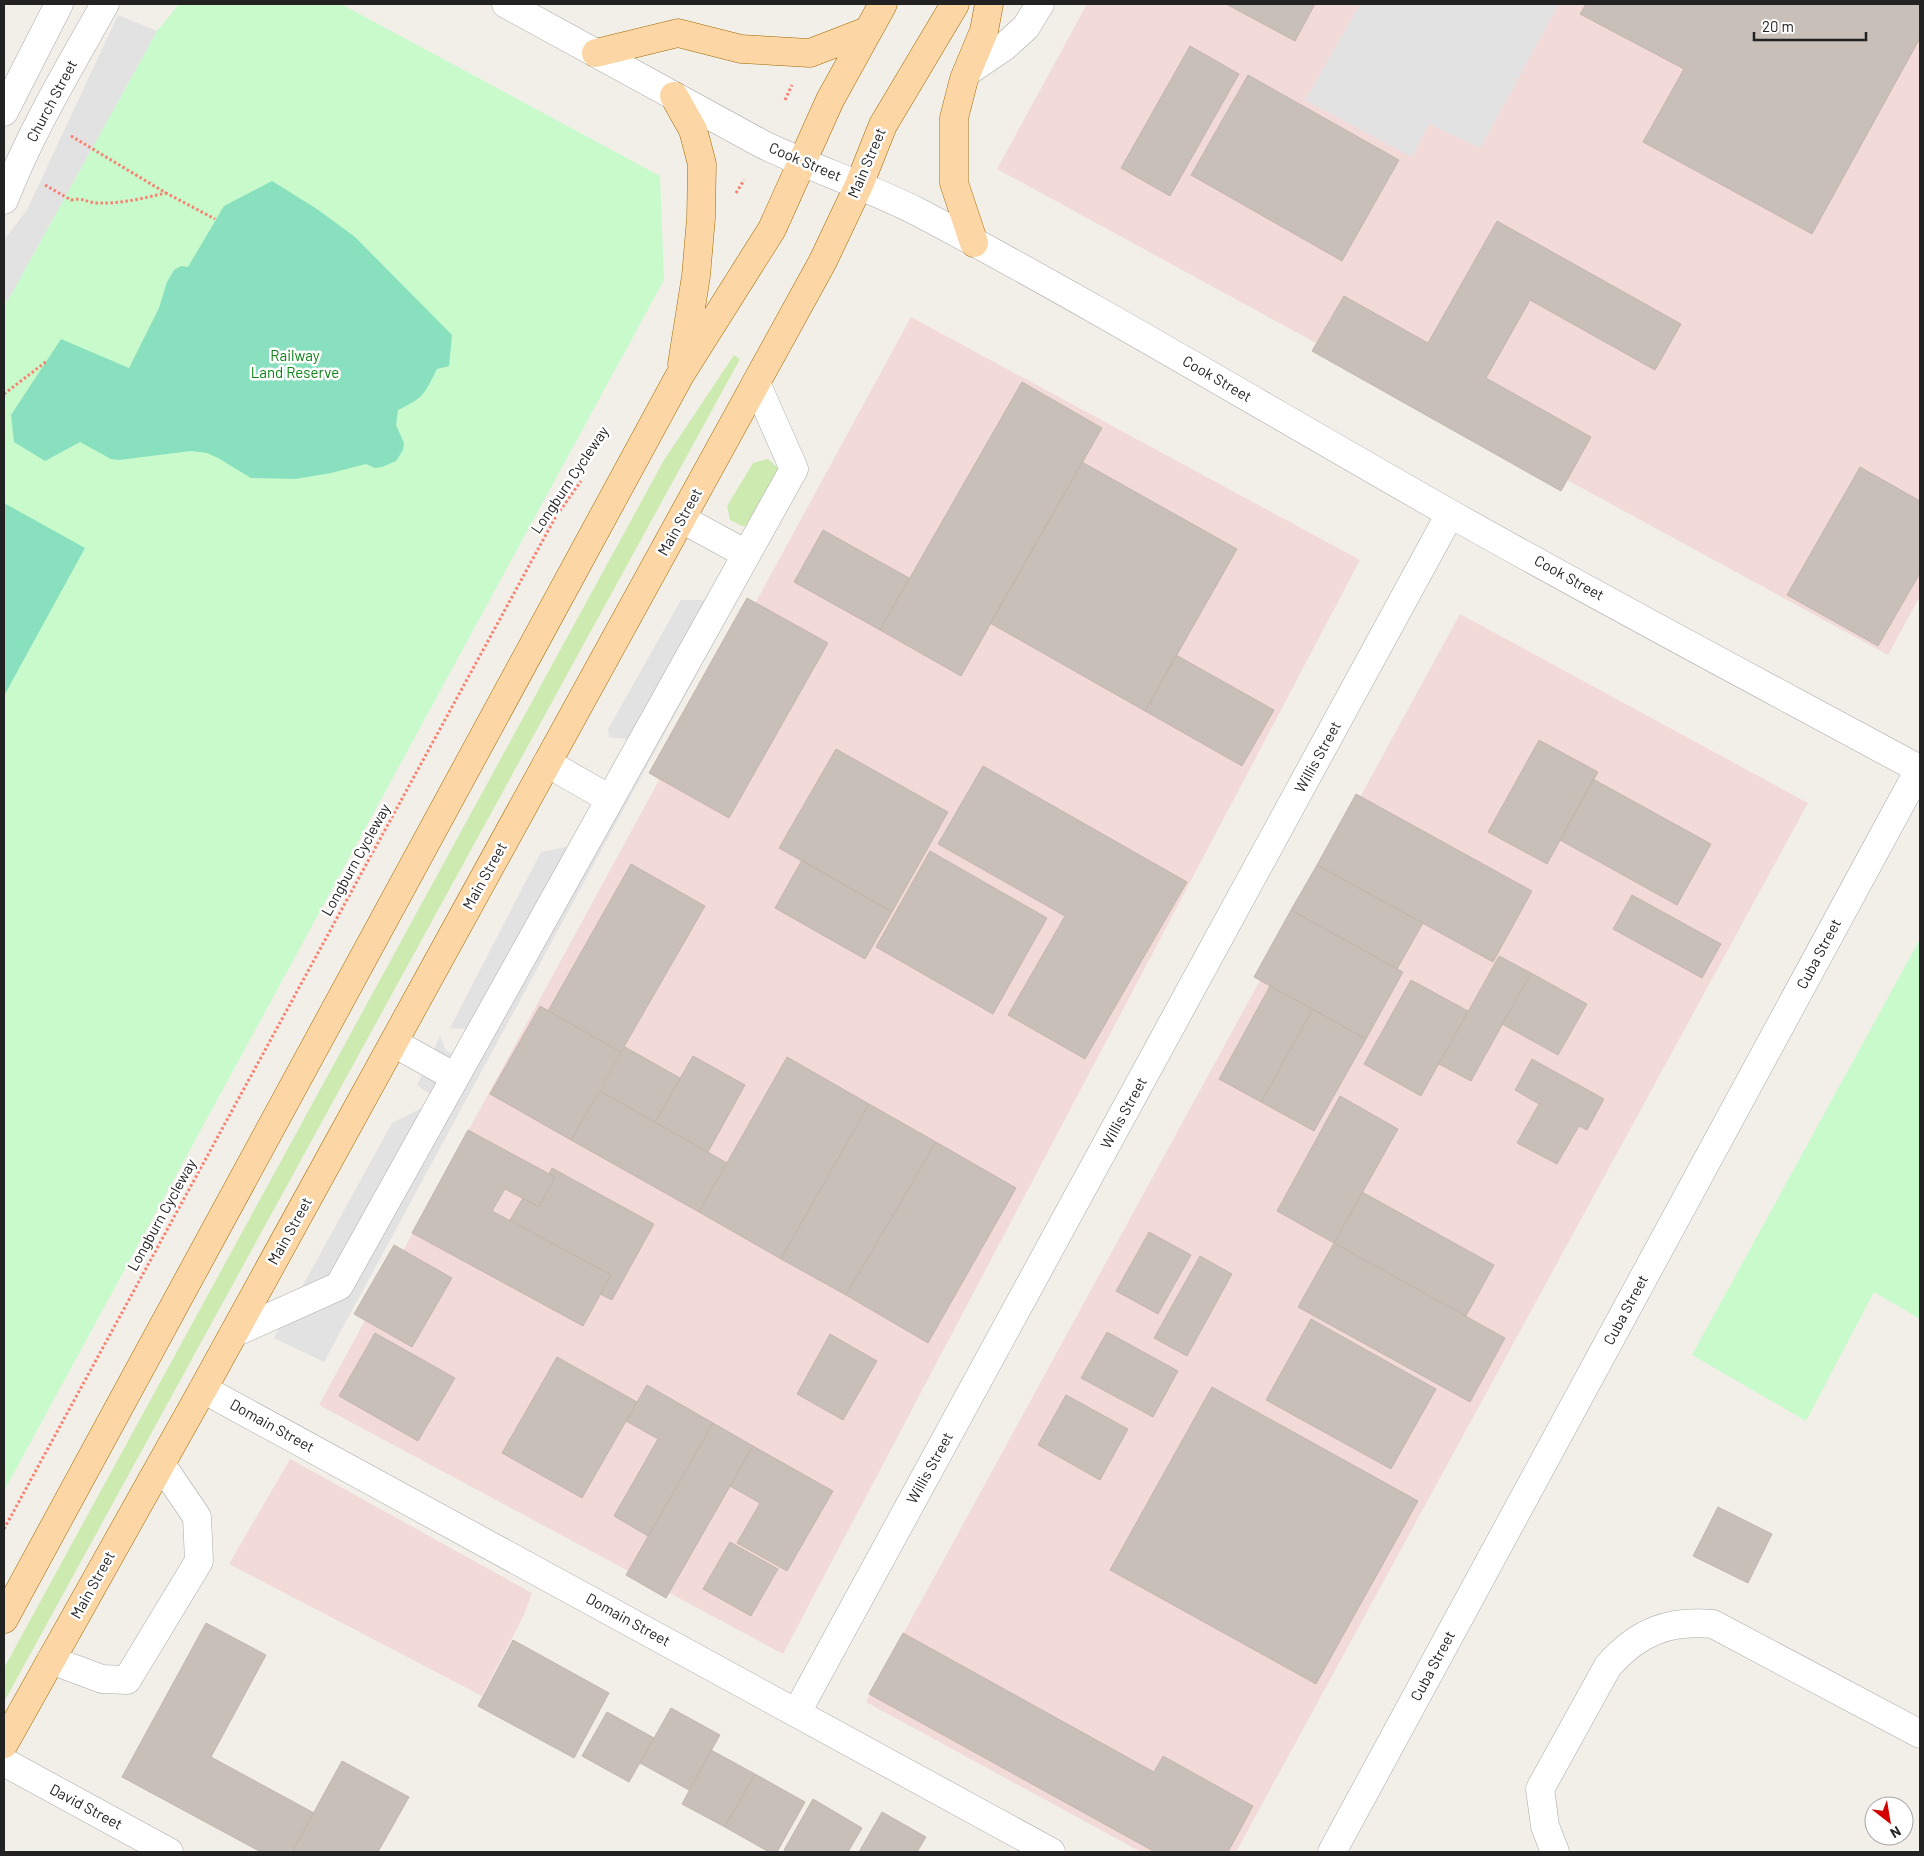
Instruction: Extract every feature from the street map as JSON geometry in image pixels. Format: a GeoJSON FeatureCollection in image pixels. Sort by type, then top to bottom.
{"type":"FeatureCollection","features":[{"type":"Feature","properties":{"kind":"main road"},"geometry":{"type":"LineString","coordinates":[[4,1619],[680,375],[772,229],[830,100],[883,4]]}},
{"type":"Feature","properties":{"kind":"main road","name":"Main Street"},"geometry":{"type":"LineString","coordinates":[[4,1744],[234,1333],[823,261],[859,185],[883,125],[954,4]]}},
{"type":"Feature","properties":{"kind":"main road"},"geometry":{"type":"LineString","coordinates":[[974,243],[954,183],[954,118],[967,72],[984,31],[989,4]]}},
{"type":"Feature","properties":{"kind":"main road"},"geometry":{"type":"LineString","coordinates":[[596,53],[678,33],[741,49],[810,54],[868,31]]}},
{"type":"Feature","properties":{"kind":"main road"},"geometry":{"type":"LineString","coordinates":[[674,96],[693,130],[702,164],[702,218],[696,276],[680,375]]}},
{"type":"Feature","properties":{"kind":"street"},"geometry":{"type":"LineString","coordinates":[[4,112],[59,4]]}},
{"type":"Feature","properties":{"kind":"street","name":"Church Street"},"geometry":{"type":"LineString","coordinates":[[4,200],[16,168],[41,119],[105,4]]}},
{"type":"Feature","properties":{"kind":"street","name":"Cook Street"},"geometry":{"type":"LineString","coordinates":[[506,4],[762,144],[917,212],[1070,295],[1450,514],[1920,769]]}},
{"type":"Feature","properties":{"kind":"street"},"geometry":{"type":"LineString","coordinates":[[967,72],[1004,47],[1026,27],[1040,4]]}},
{"type":"Feature","properties":{"kind":"street"},"geometry":{"type":"LineString","coordinates":[[234,1333],[339,1286],[794,469],[756,383]]}},
{"type":"Feature","properties":{"kind":"street","name":"Willis Street"},"geometry":{"type":"LineString","coordinates":[[797,1712],[1450,514]]}},
{"type":"Feature","properties":{"kind":"street"},"geometry":{"type":"LineString","coordinates":[[682,519],[746,554]]}},
{"type":"Feature","properties":{"kind":"street"},"geometry":{"type":"LineString","coordinates":[[547,763],[610,799]]}},
{"type":"Feature","properties":{"kind":"street","name":"Cuba Street"},"geometry":{"type":"LineString","coordinates":[[1332,1852],[1920,769]]}},
{"type":"Feature","properties":{"kind":"street"},"geometry":{"type":"LineString","coordinates":[[394,1043],[455,1077]]}},
{"type":"Feature","properties":{"kind":"street","name":"Domain Street"},"geometry":{"type":"LineString","coordinates":[[203,1389],[1051,1852]]}},
{"type":"Feature","properties":{"kind":"street"},"geometry":{"type":"LineString","coordinates":[[51,1660],[102,1679],[127,1680],[199,1561],[197,1517],[161,1464]]}},
{"type":"Feature","properties":{"kind":"street"},"geometry":{"type":"LineString","coordinates":[[1555,1852],[1545,1826],[1540,1789],[1608,1666],[1621,1650],[1656,1629],[1694,1622],[1713,1624],[1920,1734]]}},
{"type":"Feature","properties":{"kind":"street","name":"David Street"},"geometry":{"type":"LineString","coordinates":[[4,1762],[169,1852]]}},
{"type":"Feature","properties":{"kind":"path"},"geometry":{"type":"LineString","coordinates":[[785,100],[792,85]]}},
{"type":"Feature","properties":{"kind":"path"},"geometry":{"type":"LineString","coordinates":[[41,119],[166,193],[215,219]]}},
{"type":"Feature","properties":{"kind":"path"},"geometry":{"type":"LineString","coordinates":[[16,168],[70,200],[81,198],[96,203],[166,193]]}},
{"type":"Feature","properties":{"kind":"path"},"geometry":{"type":"LineString","coordinates":[[4,394],[47,361]]}},
{"type":"Feature","properties":{"kind":"path","name":"Longburn Cycleway"},"geometry":{"type":"LineString","coordinates":[[4,1530],[556,518],[584,477]]}},
{"type":"Feature","properties":{"kind":"shaded area"},"geometry":{"type":"Polygon","coordinates":[[[1087,4],[1920,4],[1920,596],[1888,655],[997,169],[1087,4]]]}},
{"type":"Feature","properties":{"kind":"shaded area"},"geometry":{"type":"Polygon","coordinates":[[[1360,4],[1559,4],[1480,148],[1429,124],[1412,157],[1305,100],[1360,4]]]}},
{"type":"Feature","properties":{"kind":"shaded area"},"geometry":{"type":"Polygon","coordinates":[[[118,15],[157,31],[7,302],[4,300],[4,240],[27,210],[118,15]]]}},
{"type":"Feature","properties":{"kind":"shaded area"},"geometry":{"type":"Polygon","coordinates":[[[911,317],[1360,560],[783,1654],[319,1405],[911,317]]]}},
{"type":"Feature","properties":{"kind":"shaded area"},"geometry":{"type":"Polygon","coordinates":[[[681,600],[737,600],[324,1362],[274,1338],[392,1123],[438,1100],[417,1085],[440,1036],[446,1050],[454,1056],[474,1030],[450,1028],[541,852],[571,846],[636,740],[609,737],[608,729],[681,600]]]}},
{"type":"Feature","properties":{"kind":"shaded area"},"geometry":{"type":"Polygon","coordinates":[[[1460,614],[1808,803],[1236,1852],[1141,1852],[866,1702],[1460,614]]]}},
{"type":"Feature","properties":{"kind":"shaded area"},"geometry":{"type":"Polygon","coordinates":[[[290,1459],[532,1593],[523,1617],[482,1696],[229,1564],[290,1459]]]}},
{"type":"Feature","properties":{"kind":"green space","name":"Railway Land Reserve"},"geometry":{"type":"Polygon","coordinates":[[[179,4],[341,4],[660,176],[664,280],[4,1491],[4,307],[157,31],[179,4]]]}},
{"type":"Feature","properties":{"kind":"green space"},"geometry":{"type":"Polygon","coordinates":[[[272,181],[317,209],[355,237],[452,335],[449,366],[437,369],[423,394],[414,402],[398,410],[396,425],[404,443],[403,450],[396,461],[382,467],[375,468],[366,464],[331,473],[295,479],[251,478],[207,453],[191,451],[119,460],[111,459],[80,442],[45,461],[14,442],[11,415],[61,339],[129,368],[159,308],[167,282],[174,270],[181,266],[188,267],[224,206],[272,181]]]}},
{"type":"Feature","properties":{"kind":"green space"},"geometry":{"type":"Polygon","coordinates":[[[734,355],[740,359],[4,1702],[4,1668],[664,460],[734,355]]]}},
{"type":"Feature","properties":{"kind":"green space"},"geometry":{"type":"Polygon","coordinates":[[[768,459],[776,466],[780,474],[750,526],[742,526],[730,520],[727,506],[753,463],[768,459]]]}},
{"type":"Feature","properties":{"kind":"green space"},"geometry":{"type":"Polygon","coordinates":[[[4,503],[85,548],[5,694],[4,693],[4,503]]]}},
{"type":"Feature","properties":{"kind":"green space"},"geometry":{"type":"Polygon","coordinates":[[[1920,939],[1920,1319],[1874,1292],[1806,1421],[1692,1355],[1920,939]]]}},
{"type":"Feature","properties":{"kind":"building"},"geometry":{"type":"Polygon","coordinates":[[[1226,4],[1315,4],[1295,41],[1226,4]]]}},
{"type":"Feature","properties":{"kind":"building"},"geometry":{"type":"Polygon","coordinates":[[[1586,4],[1920,4],[1920,38],[1812,234],[1643,142],[1684,69],[1580,14],[1586,4]]]}},
{"type":"Feature","properties":{"kind":"building"},"geometry":{"type":"Polygon","coordinates":[[[1190,46],[1239,74],[1170,196],[1121,168],[1190,46]]]}},
{"type":"Feature","properties":{"kind":"building"},"geometry":{"type":"Polygon","coordinates":[[[1248,75],[1399,160],[1342,261],[1191,175],[1248,75]]]}},
{"type":"Feature","properties":{"kind":"building"},"geometry":{"type":"Polygon","coordinates":[[[1497,221],[1681,324],[1655,370],[1530,300],[1486,378],[1591,437],[1561,491],[1312,351],[1344,296],[1428,343],[1497,221]]]}},
{"type":"Feature","properties":{"kind":"building"},"geometry":{"type":"Polygon","coordinates":[[[1022,382],[1102,428],[961,676],[880,630],[1022,382]]]}},
{"type":"Feature","properties":{"kind":"building"},"geometry":{"type":"Polygon","coordinates":[[[1082,462],[1237,549],[1145,711],[990,623],[1082,462]]]}},
{"type":"Feature","properties":{"kind":"building"},"geometry":{"type":"Polygon","coordinates":[[[1860,467],[1920,501],[1920,573],[1878,646],[1787,595],[1860,467]]]}},
{"type":"Feature","properties":{"kind":"building"},"geometry":{"type":"Polygon","coordinates":[[[823,530],[909,578],[880,630],[794,582],[823,530]]]}},
{"type":"Feature","properties":{"kind":"building"},"geometry":{"type":"Polygon","coordinates":[[[747,598],[828,643],[729,818],[649,773],[747,598]]]}},
{"type":"Feature","properties":{"kind":"building"},"geometry":{"type":"Polygon","coordinates":[[[1176,655],[1274,710],[1242,766],[1145,711],[1176,655]]]}},
{"type":"Feature","properties":{"kind":"building"},"geometry":{"type":"Polygon","coordinates":[[[1539,740],[1598,772],[1547,864],[1488,832],[1539,740]]]}},
{"type":"Feature","properties":{"kind":"building"},"geometry":{"type":"Polygon","coordinates":[[[836,749],[948,812],[892,912],[779,848],[836,749]]]}},
{"type":"Feature","properties":{"kind":"building"},"geometry":{"type":"Polygon","coordinates":[[[983,766],[1187,882],[1085,1059],[1008,1015],[1065,916],[938,844],[983,766]]]}},
{"type":"Feature","properties":{"kind":"building"},"geometry":{"type":"Polygon","coordinates":[[[1593,779],[1711,844],[1677,905],[1560,840],[1593,779]]]}},
{"type":"Feature","properties":{"kind":"building"},"geometry":{"type":"Polygon","coordinates":[[[1356,794],[1532,891],[1493,962],[1317,865],[1356,794]]]}},
{"type":"Feature","properties":{"kind":"building"},"geometry":{"type":"Polygon","coordinates":[[[930,851],[1047,918],[993,1014],[876,947],[930,851]]]}},
{"type":"Feature","properties":{"kind":"building"},"geometry":{"type":"Polygon","coordinates":[[[802,860],[892,912],[865,959],[775,908],[802,860]]]}},
{"type":"Feature","properties":{"kind":"building"},"geometry":{"type":"Polygon","coordinates":[[[631,864],[705,906],[621,1052],[548,1011],[631,864]]]}},
{"type":"Feature","properties":{"kind":"building"},"geometry":{"type":"Polygon","coordinates":[[[1317,865],[1423,923],[1397,969],[1291,910],[1317,865]]]}},
{"type":"Feature","properties":{"kind":"building"},"geometry":{"type":"Polygon","coordinates":[[[1632,895],[1721,944],[1702,978],[1613,929],[1632,895]]]}},
{"type":"Feature","properties":{"kind":"building"},"geometry":{"type":"Polygon","coordinates":[[[1291,910],[1403,972],[1366,1039],[1254,977],[1291,910]]]}},
{"type":"Feature","properties":{"kind":"building"},"geometry":{"type":"Polygon","coordinates":[[[1499,956],[1531,973],[1471,1081],[1439,1064],[1499,956]]]}},
{"type":"Feature","properties":{"kind":"building"},"geometry":{"type":"Polygon","coordinates":[[[1531,973],[1587,1004],[1558,1055],[1502,1024],[1531,973]]]}},
{"type":"Feature","properties":{"kind":"building"},"geometry":{"type":"Polygon","coordinates":[[[1411,980],[1468,1011],[1421,1096],[1364,1064],[1411,980]]]}},
{"type":"Feature","properties":{"kind":"building"},"geometry":{"type":"Polygon","coordinates":[[[1270,986],[1313,1009],[1261,1102],[1219,1079],[1270,986]]]}},
{"type":"Feature","properties":{"kind":"building"},"geometry":{"type":"Polygon","coordinates":[[[540,1006],[621,1052],[571,1140],[490,1094],[540,1006]]]}},
{"type":"Feature","properties":{"kind":"building"},"geometry":{"type":"Polygon","coordinates":[[[1313,1009],[1366,1039],[1314,1131],[1261,1102],[1313,1009]]]}},
{"type":"Feature","properties":{"kind":"building"},"geometry":{"type":"Polygon","coordinates":[[[625,1047],[680,1078],[655,1122],[600,1091],[625,1047]]]}},
{"type":"Feature","properties":{"kind":"building"},"geometry":{"type":"Polygon","coordinates":[[[693,1056],[745,1085],[708,1152],[655,1122],[693,1056]]]}},
{"type":"Feature","properties":{"kind":"building"},"geometry":{"type":"Polygon","coordinates":[[[787,1057],[869,1104],[781,1259],[699,1212],[787,1057]]]}},
{"type":"Feature","properties":{"kind":"building"},"geometry":{"type":"Polygon","coordinates":[[[1532,1059],[1604,1099],[1587,1130],[1579,1126],[1557,1164],[1517,1143],[1539,1104],[1515,1090],[1532,1059]]]}},
{"type":"Feature","properties":{"kind":"building"},"geometry":{"type":"Polygon","coordinates":[[[600,1091],[727,1163],[699,1212],[571,1140],[600,1091]]]}},
{"type":"Feature","properties":{"kind":"building"},"geometry":{"type":"Polygon","coordinates":[[[1340,1096],[1398,1129],[1334,1243],[1277,1211],[1340,1096]]]}},
{"type":"Feature","properties":{"kind":"building"},"geometry":{"type":"Polygon","coordinates":[[[869,1104],[936,1142],[846,1295],[781,1259],[869,1104]]]}},
{"type":"Feature","properties":{"kind":"building"},"geometry":{"type":"Polygon","coordinates":[[[468,1130],[555,1177],[539,1207],[505,1189],[492,1211],[611,1275],[583,1326],[412,1233],[468,1130]]]}},
{"type":"Feature","properties":{"kind":"building"},"geometry":{"type":"Polygon","coordinates":[[[936,1142],[1016,1188],[928,1343],[846,1295],[936,1142]]]}},
{"type":"Feature","properties":{"kind":"building"},"geometry":{"type":"Polygon","coordinates":[[[552,1168],[654,1224],[612,1300],[600,1294],[611,1275],[510,1220],[523,1198],[539,1207],[555,1177],[549,1174],[552,1168]]]}},
{"type":"Feature","properties":{"kind":"building"},"geometry":{"type":"Polygon","coordinates":[[[1362,1192],[1494,1265],[1466,1316],[1334,1243],[1362,1192]]]}},
{"type":"Feature","properties":{"kind":"building"},"geometry":{"type":"Polygon","coordinates":[[[1149,1232],[1191,1255],[1158,1314],[1116,1291],[1149,1232]]]}},
{"type":"Feature","properties":{"kind":"building"},"geometry":{"type":"Polygon","coordinates":[[[1334,1243],[1505,1338],[1470,1402],[1298,1307],[1334,1243]]]}},
{"type":"Feature","properties":{"kind":"building"},"geometry":{"type":"Polygon","coordinates":[[[394,1245],[452,1278],[412,1347],[354,1314],[394,1245]]]}},
{"type":"Feature","properties":{"kind":"building"},"geometry":{"type":"Polygon","coordinates":[[[1200,1256],[1232,1274],[1187,1356],[1154,1338],[1200,1256]]]}},
{"type":"Feature","properties":{"kind":"building"},"geometry":{"type":"Polygon","coordinates":[[[1311,1319],[1436,1389],[1391,1469],[1266,1400],[1311,1319]]]}},
{"type":"Feature","properties":{"kind":"building"},"geometry":{"type":"Polygon","coordinates":[[[1107,1332],[1178,1371],[1153,1417],[1081,1378],[1107,1332]]]}},
{"type":"Feature","properties":{"kind":"building"},"geometry":{"type":"Polygon","coordinates":[[[375,1333],[455,1378],[418,1441],[339,1396],[375,1333]]]}},
{"type":"Feature","properties":{"kind":"building"},"geometry":{"type":"Polygon","coordinates":[[[830,1334],[877,1361],[843,1420],[797,1394],[830,1334]]]}},
{"type":"Feature","properties":{"kind":"building"},"geometry":{"type":"Polygon","coordinates":[[[557,1357],[637,1402],[582,1498],[502,1453],[557,1357]]]}},
{"type":"Feature","properties":{"kind":"building"},"geometry":{"type":"Polygon","coordinates":[[[647,1385],[713,1423],[648,1536],[614,1516],[658,1439],[626,1421],[647,1385]]]}},
{"type":"Feature","properties":{"kind":"building"},"geometry":{"type":"Polygon","coordinates":[[[1212,1387],[1418,1501],[1316,1684],[1110,1570],[1212,1387]]]}},
{"type":"Feature","properties":{"kind":"building"},"geometry":{"type":"Polygon","coordinates":[[[1066,1395],[1128,1429],[1100,1480],[1038,1445],[1066,1395]]]}},
{"type":"Feature","properties":{"kind":"building"},"geometry":{"type":"Polygon","coordinates":[[[713,1423],[753,1446],[666,1598],[626,1575],[713,1423]]]}},
{"type":"Feature","properties":{"kind":"building"},"geometry":{"type":"Polygon","coordinates":[[[753,1446],[833,1491],[787,1571],[737,1543],[760,1503],[730,1486],[753,1446]]]}},
{"type":"Feature","properties":{"kind":"building"},"geometry":{"type":"Polygon","coordinates":[[[1718,1507],[1772,1534],[1748,1583],[1693,1556],[1718,1507]]]}},
{"type":"Feature","properties":{"kind":"building"},"geometry":{"type":"Polygon","coordinates":[[[730,1542],[778,1569],[751,1616],[703,1589],[730,1542]]]}},
{"type":"Feature","properties":{"kind":"building"},"geometry":{"type":"Polygon","coordinates":[[[206,1623],[266,1655],[211,1757],[314,1813],[292,1852],[261,1852],[122,1777],[206,1623]]]}},
{"type":"Feature","properties":{"kind":"building"},"geometry":{"type":"Polygon","coordinates":[[[903,1633],[1154,1772],[1163,1756],[1253,1806],[1228,1852],[1155,1852],[869,1694],[903,1633]]]}},
{"type":"Feature","properties":{"kind":"building"},"geometry":{"type":"Polygon","coordinates":[[[513,1640],[609,1693],[574,1758],[478,1706],[513,1640]]]}},
{"type":"Feature","properties":{"kind":"building"},"geometry":{"type":"Polygon","coordinates":[[[671,1708],[720,1735],[689,1790],[640,1763],[671,1708]]]}},
{"type":"Feature","properties":{"kind":"building"},"geometry":{"type":"Polygon","coordinates":[[[607,1712],[654,1738],[629,1782],[582,1756],[607,1712]]]}},
{"type":"Feature","properties":{"kind":"building"},"geometry":{"type":"Polygon","coordinates":[[[711,1750],[755,1774],[725,1827],[682,1804],[711,1750]]]}},
{"type":"Feature","properties":{"kind":"building"},"geometry":{"type":"Polygon","coordinates":[[[342,1761],[409,1797],[378,1852],[292,1852],[342,1761]]]}},
{"type":"Feature","properties":{"kind":"building"},"geometry":{"type":"Polygon","coordinates":[[[755,1774],[805,1802],[777,1852],[769,1852],[725,1827],[755,1774]]]}},
{"type":"Feature","properties":{"kind":"building"},"geometry":{"type":"Polygon","coordinates":[[[813,1799],[862,1828],[848,1852],[788,1852],[784,1850],[813,1799]]]}},
{"type":"Feature","properties":{"kind":"building"},"geometry":{"type":"Polygon","coordinates":[[[882,1812],[926,1837],[917,1852],[859,1852],[882,1812]]]}}]}
